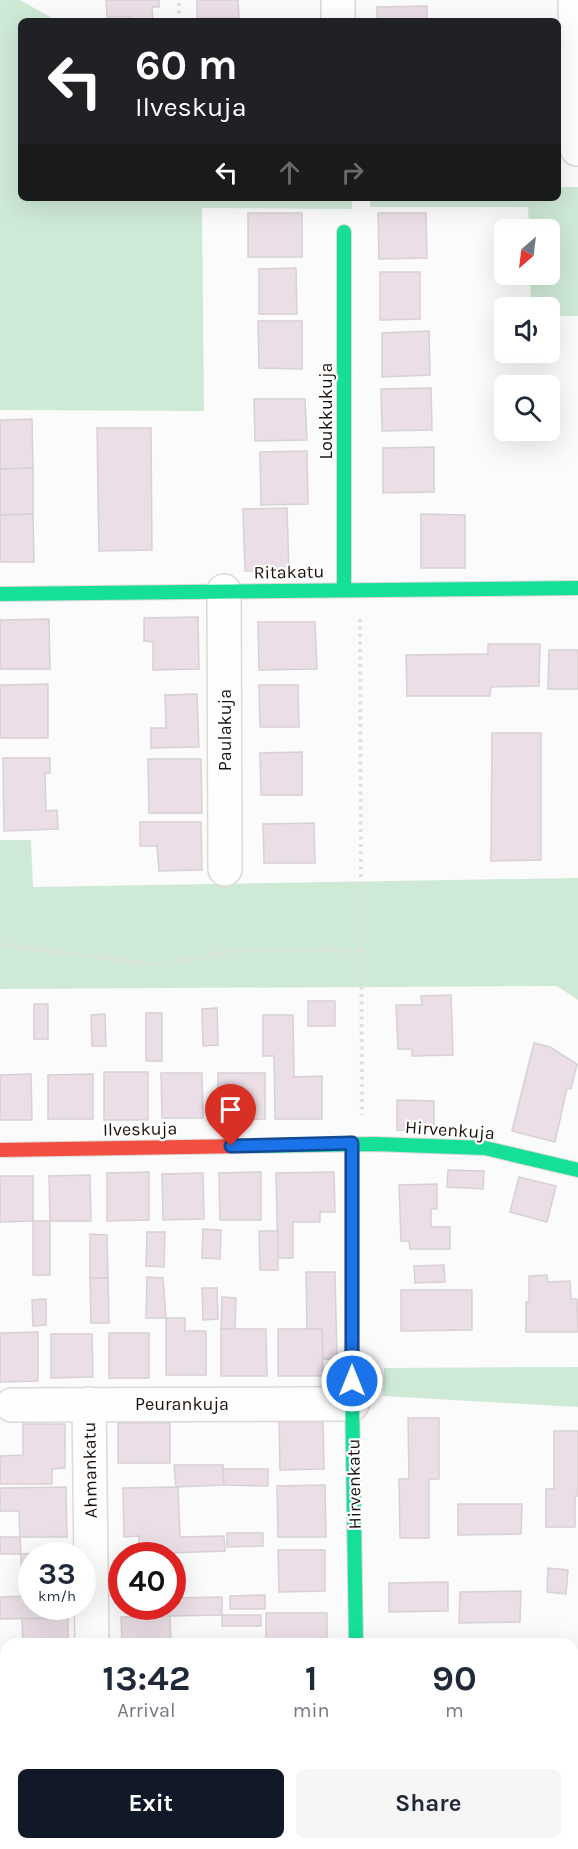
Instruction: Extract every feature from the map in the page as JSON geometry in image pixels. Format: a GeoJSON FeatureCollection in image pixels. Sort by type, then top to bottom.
{"type":"FeatureCollection","features":[{"type":"Feature","properties":{"kind":"street"},"geometry":{"type":"LineString","coordinates":[[338,0],[338,18]]}},
{"type":"Feature","properties":{"kind":"street"},"geometry":{"type":"LineString","coordinates":[[575,0],[578,149]]}},
{"type":"Feature","properties":{"kind":"street","name":"Loukkukuja"},"geometry":{"type":"LineString","coordinates":[[344,232],[344,590]]}},
{"type":"Feature","properties":{"kind":"street","name":"Ritakatu"},"geometry":{"type":"LineString","coordinates":[[0,594],[578,588]]}},
{"type":"Feature","properties":{"kind":"street","name":"Paulakuja"},"geometry":{"type":"LineString","coordinates":[[224,591],[225,869]]}},
{"type":"Feature","properties":{"kind":"street","name":"Ilveskuja"},"geometry":{"type":"LineString","coordinates":[[0,1150],[352,1143]]}},
{"type":"Feature","properties":{"kind":"street","name":"Hirvenkuja"},"geometry":{"type":"LineString","coordinates":[[352,1143],[485,1148],[578,1170]]}},
{"type":"Feature","properties":{"kind":"street","name":"Hirvenkatu"},"geometry":{"type":"LineString","coordinates":[[352,1143],[352,1404],[356,1638]]}},
{"type":"Feature","properties":{"kind":"street","name":"Ahmankatu"},"geometry":{"type":"LineString","coordinates":[[89,1404],[92,1638]]}},
{"type":"Feature","properties":{"kind":"street","name":"Peurankuja"},"geometry":{"type":"LineString","coordinates":[[12,1405],[352,1404]]}},
{"type":"Feature","properties":{"kind":"path"},"geometry":{"type":"LineString","coordinates":[[178,18],[179,0]]}},
{"type":"Feature","properties":{"kind":"path"},"geometry":{"type":"LineString","coordinates":[[352,1143],[362,1124],[360,591]]}},
{"type":"Feature","properties":{"kind":"path"},"geometry":{"type":"LineString","coordinates":[[0,944],[158,964],[240,949],[362,951]]}},
{"type":"Feature","properties":{"kind":"green space"},"geometry":{"type":"Polygon","coordinates":[[[0,0],[20,0],[52,18],[18,18],[18,201],[352,201],[352,209],[202,208],[204,411],[0,410],[0,0]]]}},
{"type":"Feature","properties":{"kind":"green space"},"geometry":{"type":"Polygon","coordinates":[[[561,187],[578,187],[578,316],[560,316],[560,297],[531,297],[530,285],[560,285],[560,219],[529,219],[528,207],[370,207],[370,201],[561,201],[561,187]]]}},
{"type":"Feature","properties":{"kind":"green space"},"geometry":{"type":"Polygon","coordinates":[[[0,840],[31,840],[33,887],[578,878],[578,1000],[557,986],[0,989],[0,840]]]}},
{"type":"Feature","properties":{"kind":"green space"},"geometry":{"type":"Polygon","coordinates":[[[578,1367],[578,1407],[383,1396],[384,1368],[578,1367]]]}},
{"type":"Feature","properties":{"kind":"building"},"geometry":{"type":"Polygon","coordinates":[[[106,0],[159,0],[159,7],[152,7],[153,18],[107,17],[106,0]]]}},
{"type":"Feature","properties":{"kind":"building"},"geometry":{"type":"Polygon","coordinates":[[[197,0],[238,0],[239,18],[197,18],[197,0]]]}},
{"type":"Feature","properties":{"kind":"building"},"geometry":{"type":"Polygon","coordinates":[[[427,6],[427,18],[377,18],[377,7],[427,6]]]}},
{"type":"Feature","properties":{"kind":"building"},"geometry":{"type":"Polygon","coordinates":[[[248,213],[302,213],[302,257],[248,257],[248,213]]]}},
{"type":"Feature","properties":{"kind":"building"},"geometry":{"type":"Polygon","coordinates":[[[378,213],[426,213],[427,258],[379,259],[378,213]]]}},
{"type":"Feature","properties":{"kind":"building"},"geometry":{"type":"Polygon","coordinates":[[[296,268],[297,314],[259,314],[259,269],[296,268]]]}},
{"type":"Feature","properties":{"kind":"building"},"geometry":{"type":"Polygon","coordinates":[[[380,272],[420,272],[420,319],[380,320],[380,272]]]}},
{"type":"Feature","properties":{"kind":"building"},"geometry":{"type":"Polygon","coordinates":[[[258,321],[302,321],[302,369],[259,368],[258,321]]]}},
{"type":"Feature","properties":{"kind":"building"},"geometry":{"type":"Polygon","coordinates":[[[429,331],[430,375],[382,377],[382,333],[429,331]]]}},
{"type":"Feature","properties":{"kind":"building"},"geometry":{"type":"Polygon","coordinates":[[[431,388],[432,430],[382,431],[381,389],[431,388]]]}},
{"type":"Feature","properties":{"kind":"building"},"geometry":{"type":"Polygon","coordinates":[[[254,399],[305,399],[307,440],[255,441],[254,399]]]}},
{"type":"Feature","properties":{"kind":"building"},"geometry":{"type":"Polygon","coordinates":[[[32,419],[33,468],[0,469],[0,420],[32,419]]]}},
{"type":"Feature","properties":{"kind":"building"},"geometry":{"type":"Polygon","coordinates":[[[97,428],[151,428],[152,550],[99,551],[97,428]]]}},
{"type":"Feature","properties":{"kind":"building"},"geometry":{"type":"Polygon","coordinates":[[[434,447],[434,492],[383,493],[383,448],[434,447]]]}},
{"type":"Feature","properties":{"kind":"building"},"geometry":{"type":"Polygon","coordinates":[[[307,451],[308,504],[261,505],[260,452],[307,451]]]}},
{"type":"Feature","properties":{"kind":"building"},"geometry":{"type":"Polygon","coordinates":[[[33,468],[33,514],[0,515],[0,469],[33,468]]]}},
{"type":"Feature","properties":{"kind":"building"},"geometry":{"type":"Polygon","coordinates":[[[287,508],[289,571],[245,571],[243,509],[287,508]]]}},
{"type":"Feature","properties":{"kind":"building"},"geometry":{"type":"Polygon","coordinates":[[[33,514],[34,562],[0,562],[0,515],[33,514]]]}},
{"type":"Feature","properties":{"kind":"building"},"geometry":{"type":"Polygon","coordinates":[[[421,514],[465,515],[465,568],[421,568],[421,514]]]}},
{"type":"Feature","properties":{"kind":"building"},"geometry":{"type":"Polygon","coordinates":[[[198,617],[199,669],[153,670],[153,642],[144,641],[144,618],[198,617]]]}},
{"type":"Feature","properties":{"kind":"building"},"geometry":{"type":"Polygon","coordinates":[[[49,619],[50,669],[0,669],[0,620],[49,619]]]}},
{"type":"Feature","properties":{"kind":"building"},"geometry":{"type":"Polygon","coordinates":[[[258,622],[315,622],[317,669],[259,670],[258,622]]]}},
{"type":"Feature","properties":{"kind":"building"},"geometry":{"type":"Polygon","coordinates":[[[488,644],[540,644],[539,686],[491,687],[490,696],[407,696],[406,655],[488,654],[488,644]]]}},
{"type":"Feature","properties":{"kind":"building"},"geometry":{"type":"Polygon","coordinates":[[[549,650],[578,650],[578,689],[548,689],[549,650]]]}},
{"type":"Feature","properties":{"kind":"building"},"geometry":{"type":"Polygon","coordinates":[[[48,684],[48,738],[0,738],[0,685],[48,684]]]}},
{"type":"Feature","properties":{"kind":"building"},"geometry":{"type":"Polygon","coordinates":[[[259,685],[298,685],[299,727],[260,727],[259,685]]]}},
{"type":"Feature","properties":{"kind":"building"},"geometry":{"type":"Polygon","coordinates":[[[197,694],[199,747],[151,748],[151,728],[166,728],[165,695],[197,694]]]}},
{"type":"Feature","properties":{"kind":"building"},"geometry":{"type":"Polygon","coordinates":[[[492,733],[541,733],[541,860],[491,861],[492,733]]]}},
{"type":"Feature","properties":{"kind":"building"},"geometry":{"type":"Polygon","coordinates":[[[302,752],[302,795],[261,795],[260,753],[302,752]]]}},
{"type":"Feature","properties":{"kind":"building"},"geometry":{"type":"Polygon","coordinates":[[[3,758],[50,758],[50,773],[45,773],[46,811],[57,810],[58,829],[4,831],[3,758]]]}},
{"type":"Feature","properties":{"kind":"building"},"geometry":{"type":"Polygon","coordinates":[[[148,759],[201,759],[202,813],[149,813],[148,759]]]}},
{"type":"Feature","properties":{"kind":"building"},"geometry":{"type":"Polygon","coordinates":[[[140,822],[201,822],[202,870],[159,871],[157,846],[140,846],[140,822]]]}},
{"type":"Feature","properties":{"kind":"building"},"geometry":{"type":"Polygon","coordinates":[[[314,823],[315,863],[264,863],[263,824],[314,823]]]}},
{"type":"Feature","properties":{"kind":"building"},"geometry":{"type":"Polygon","coordinates":[[[451,995],[453,1055],[412,1056],[412,1049],[398,1049],[396,1005],[422,1005],[421,996],[451,995]]]}},
{"type":"Feature","properties":{"kind":"building"},"geometry":{"type":"Polygon","coordinates":[[[308,1001],[335,1001],[335,1026],[308,1026],[308,1001]]]}},
{"type":"Feature","properties":{"kind":"building"},"geometry":{"type":"Polygon","coordinates":[[[34,1004],[48,1004],[48,1039],[34,1039],[34,1004]]]}},
{"type":"Feature","properties":{"kind":"building"},"geometry":{"type":"Polygon","coordinates":[[[217,1008],[218,1045],[203,1046],[202,1009],[217,1008]]]}},
{"type":"Feature","properties":{"kind":"building"},"geometry":{"type":"Polygon","coordinates":[[[146,1013],[162,1013],[162,1061],[146,1061],[146,1013]]]}},
{"type":"Feature","properties":{"kind":"building"},"geometry":{"type":"Polygon","coordinates":[[[105,1014],[106,1046],[92,1046],[91,1015],[105,1014]]]}},
{"type":"Feature","properties":{"kind":"building"},"geometry":{"type":"Polygon","coordinates":[[[263,1015],[293,1015],[294,1077],[322,1076],[322,1119],[275,1119],[274,1056],[263,1056],[263,1015]]]}},
{"type":"Feature","properties":{"kind":"building"},"geometry":{"type":"Polygon","coordinates":[[[534,1043],[550,1047],[577,1064],[571,1089],[567,1088],[555,1142],[512,1131],[534,1043]]]}},
{"type":"Feature","properties":{"kind":"building"},"geometry":{"type":"Polygon","coordinates":[[[104,1072],[148,1072],[148,1120],[104,1120],[104,1072]]]}},
{"type":"Feature","properties":{"kind":"building"},"geometry":{"type":"Polygon","coordinates":[[[161,1073],[202,1073],[203,1118],[162,1118],[161,1073]]]}},
{"type":"Feature","properties":{"kind":"building"},"geometry":{"type":"Polygon","coordinates":[[[218,1073],[265,1073],[265,1119],[218,1120],[218,1073]]]}},
{"type":"Feature","properties":{"kind":"building"},"geometry":{"type":"Polygon","coordinates":[[[31,1074],[32,1120],[0,1120],[0,1075],[31,1074]]]}},
{"type":"Feature","properties":{"kind":"building"},"geometry":{"type":"Polygon","coordinates":[[[93,1074],[93,1119],[48,1119],[48,1075],[93,1074]]]}},
{"type":"Feature","properties":{"kind":"building"},"geometry":{"type":"Polygon","coordinates":[[[397,1100],[434,1101],[434,1130],[397,1130],[397,1100]]]}},
{"type":"Feature","properties":{"kind":"building"},"geometry":{"type":"Polygon","coordinates":[[[448,1170],[484,1171],[483,1189],[447,1187],[448,1170]]]}},
{"type":"Feature","properties":{"kind":"building"},"geometry":{"type":"Polygon","coordinates":[[[149,1172],[149,1220],[107,1221],[107,1173],[149,1172]]]}},
{"type":"Feature","properties":{"kind":"building"},"geometry":{"type":"Polygon","coordinates":[[[261,1172],[261,1220],[220,1220],[219,1173],[261,1172]]]}},
{"type":"Feature","properties":{"kind":"building"},"geometry":{"type":"Polygon","coordinates":[[[334,1172],[335,1212],[320,1212],[320,1222],[293,1222],[293,1258],[278,1258],[276,1173],[334,1172]]]}},
{"type":"Feature","properties":{"kind":"building"},"geometry":{"type":"Polygon","coordinates":[[[203,1173],[204,1219],[163,1220],[162,1174],[203,1173]]]}},
{"type":"Feature","properties":{"kind":"building"},"geometry":{"type":"Polygon","coordinates":[[[90,1175],[91,1221],[50,1221],[49,1176],[90,1175]]]}},
{"type":"Feature","properties":{"kind":"building"},"geometry":{"type":"Polygon","coordinates":[[[0,1176],[33,1176],[33,1221],[0,1222],[0,1176]]]}},
{"type":"Feature","properties":{"kind":"building"},"geometry":{"type":"Polygon","coordinates":[[[519,1177],[556,1186],[547,1222],[510,1212],[519,1177]]]}},
{"type":"Feature","properties":{"kind":"building"},"geometry":{"type":"Polygon","coordinates":[[[437,1184],[437,1209],[431,1209],[431,1227],[450,1227],[450,1249],[410,1249],[409,1241],[401,1241],[399,1185],[437,1184]]]}},
{"type":"Feature","properties":{"kind":"building"},"geometry":{"type":"Polygon","coordinates":[[[33,1221],[50,1221],[50,1275],[33,1275],[33,1221]]]}},
{"type":"Feature","properties":{"kind":"building"},"geometry":{"type":"Polygon","coordinates":[[[203,1229],[221,1230],[220,1259],[202,1258],[203,1229]]]}},
{"type":"Feature","properties":{"kind":"building"},"geometry":{"type":"Polygon","coordinates":[[[259,1231],[278,1231],[278,1270],[260,1270],[259,1231]]]}},
{"type":"Feature","properties":{"kind":"building"},"geometry":{"type":"Polygon","coordinates":[[[147,1232],[165,1232],[164,1267],[146,1266],[147,1232]]]}},
{"type":"Feature","properties":{"kind":"building"},"geometry":{"type":"Polygon","coordinates":[[[90,1234],[107,1235],[108,1278],[90,1278],[90,1234]]]}},
{"type":"Feature","properties":{"kind":"building"},"geometry":{"type":"Polygon","coordinates":[[[444,1265],[445,1282],[415,1283],[414,1266],[444,1265]]]}},
{"type":"Feature","properties":{"kind":"building"},"geometry":{"type":"Polygon","coordinates":[[[306,1272],[335,1272],[337,1359],[323,1359],[322,1329],[307,1329],[306,1272]]]}},
{"type":"Feature","properties":{"kind":"building"},"geometry":{"type":"Polygon","coordinates":[[[547,1275],[548,1282],[570,1281],[571,1299],[577,1299],[578,1332],[526,1332],[529,1276],[547,1275]]]}},
{"type":"Feature","properties":{"kind":"building"},"geometry":{"type":"Polygon","coordinates":[[[147,1277],[163,1278],[166,1318],[146,1318],[147,1277]]]}},
{"type":"Feature","properties":{"kind":"building"},"geometry":{"type":"Polygon","coordinates":[[[90,1278],[108,1278],[109,1323],[91,1323],[90,1278]]]}},
{"type":"Feature","properties":{"kind":"building"},"geometry":{"type":"Polygon","coordinates":[[[202,1288],[217,1288],[218,1319],[203,1320],[202,1288]]]}},
{"type":"Feature","properties":{"kind":"building"},"geometry":{"type":"Polygon","coordinates":[[[401,1290],[472,1290],[472,1330],[401,1331],[401,1290]]]}},
{"type":"Feature","properties":{"kind":"building"},"geometry":{"type":"Polygon","coordinates":[[[222,1297],[236,1298],[235,1330],[221,1329],[222,1297]]]}},
{"type":"Feature","properties":{"kind":"building"},"geometry":{"type":"Polygon","coordinates":[[[46,1299],[46,1325],[33,1326],[32,1300],[46,1299]]]}},
{"type":"Feature","properties":{"kind":"building"},"geometry":{"type":"Polygon","coordinates":[[[166,1318],[185,1318],[185,1331],[206,1331],[206,1375],[166,1375],[166,1318]]]}},
{"type":"Feature","properties":{"kind":"building"},"geometry":{"type":"Polygon","coordinates":[[[221,1329],[266,1329],[267,1376],[221,1376],[221,1329]]]}},
{"type":"Feature","properties":{"kind":"building"},"geometry":{"type":"Polygon","coordinates":[[[278,1329],[322,1329],[323,1376],[278,1376],[278,1329]]]}},
{"type":"Feature","properties":{"kind":"building"},"geometry":{"type":"Polygon","coordinates":[[[38,1332],[38,1381],[0,1382],[0,1333],[38,1332]]]}},
{"type":"Feature","properties":{"kind":"building"},"geometry":{"type":"Polygon","coordinates":[[[109,1333],[149,1333],[149,1378],[109,1378],[109,1333]]]}},
{"type":"Feature","properties":{"kind":"building"},"geometry":{"type":"Polygon","coordinates":[[[51,1334],[92,1334],[93,1377],[51,1378],[51,1334]]]}},
{"type":"Feature","properties":{"kind":"building"},"geometry":{"type":"Polygon","coordinates":[[[408,1418],[439,1418],[439,1479],[429,1479],[429,1538],[400,1538],[399,1479],[409,1479],[408,1418]]]}},
{"type":"Feature","properties":{"kind":"building"},"geometry":{"type":"Polygon","coordinates":[[[323,1420],[324,1469],[280,1470],[279,1421],[323,1420]]]}},
{"type":"Feature","properties":{"kind":"building"},"geometry":{"type":"Polygon","coordinates":[[[118,1423],[170,1423],[170,1463],[118,1463],[118,1423]]]}},
{"type":"Feature","properties":{"kind":"building"},"geometry":{"type":"Polygon","coordinates":[[[23,1424],[65,1424],[65,1468],[52,1469],[52,1484],[0,1484],[0,1456],[23,1455],[23,1424]]]}},
{"type":"Feature","properties":{"kind":"building"},"geometry":{"type":"Polygon","coordinates":[[[554,1431],[578,1431],[578,1496],[575,1496],[575,1527],[546,1527],[546,1489],[554,1489],[554,1431]]]}},
{"type":"Feature","properties":{"kind":"building"},"geometry":{"type":"Polygon","coordinates":[[[174,1465],[223,1465],[224,1485],[176,1487],[174,1465]]]}},
{"type":"Feature","properties":{"kind":"building"},"geometry":{"type":"Polygon","coordinates":[[[223,1469],[268,1469],[268,1486],[224,1485],[223,1469]]]}},
{"type":"Feature","properties":{"kind":"building"},"geometry":{"type":"Polygon","coordinates":[[[325,1485],[326,1537],[278,1537],[277,1486],[325,1485]]]}},
{"type":"Feature","properties":{"kind":"building"},"geometry":{"type":"Polygon","coordinates":[[[66,1487],[67,1537],[20,1537],[19,1511],[0,1511],[0,1488],[66,1487]]]}},
{"type":"Feature","properties":{"kind":"building"},"geometry":{"type":"Polygon","coordinates":[[[178,1487],[180,1537],[224,1536],[225,1551],[186,1552],[186,1542],[139,1542],[139,1536],[124,1537],[123,1488],[178,1487]]]}},
{"type":"Feature","properties":{"kind":"building"},"geometry":{"type":"Polygon","coordinates":[[[458,1504],[522,1504],[521,1534],[458,1535],[458,1504]]]}},
{"type":"Feature","properties":{"kind":"building"},"geometry":{"type":"Polygon","coordinates":[[[227,1533],[263,1533],[263,1546],[227,1547],[227,1533]]]}},
{"type":"Feature","properties":{"kind":"building"},"geometry":{"type":"Polygon","coordinates":[[[0,1537],[20,1537],[18,1554],[0,1554],[0,1537]]]}},
{"type":"Feature","properties":{"kind":"building"},"geometry":{"type":"Polygon","coordinates":[[[278,1550],[325,1550],[325,1591],[279,1592],[278,1550]]]}},
{"type":"Feature","properties":{"kind":"building"},"geometry":{"type":"Polygon","coordinates":[[[548,1568],[568,1570],[566,1594],[547,1592],[548,1568]]]}},
{"type":"Feature","properties":{"kind":"building"},"geometry":{"type":"Polygon","coordinates":[[[448,1582],[448,1611],[389,1612],[389,1583],[448,1582]]]}},
{"type":"Feature","properties":{"kind":"building"},"geometry":{"type":"Polygon","coordinates":[[[521,1591],[520,1622],[459,1623],[460,1592],[521,1591]]]}},
{"type":"Feature","properties":{"kind":"building"},"geometry":{"type":"Polygon","coordinates":[[[265,1595],[265,1609],[230,1609],[230,1596],[265,1595]]]}},
{"type":"Feature","properties":{"kind":"building"},"geometry":{"type":"Polygon","coordinates":[[[18,1596],[18,1619],[0,1619],[0,1597],[18,1596]]]}},
{"type":"Feature","properties":{"kind":"building"},"geometry":{"type":"Polygon","coordinates":[[[222,1597],[222,1615],[186,1616],[186,1598],[222,1597]]]}},
{"type":"Feature","properties":{"kind":"building"},"geometry":{"type":"Polygon","coordinates":[[[266,1613],[327,1613],[327,1638],[266,1638],[266,1613]]]}},
{"type":"Feature","properties":{"kind":"building"},"geometry":{"type":"Polygon","coordinates":[[[222,1615],[261,1615],[261,1626],[222,1626],[222,1615]]]}},
{"type":"Feature","properties":{"kind":"building"},"geometry":{"type":"Polygon","coordinates":[[[22,1620],[68,1620],[68,1638],[23,1638],[22,1620]]]}},
{"type":"Feature","properties":{"kind":"building"},"geometry":{"type":"Polygon","coordinates":[[[121,1620],[170,1620],[171,1638],[122,1638],[121,1620]]]}},
{"type":"Feature","properties":{"kind":"traffic: fast"},"geometry":{"type":"LineString","coordinates":[[344,232],[344,590]]}},
{"type":"Feature","properties":{"kind":"traffic: fast"},"geometry":{"type":"LineString","coordinates":[[0,594],[578,588]]}},
{"type":"Feature","properties":{"kind":"traffic: fast"},"geometry":{"type":"LineString","coordinates":[[248,1146],[374,1144],[485,1148],[578,1170]]}},
{"type":"Feature","properties":{"kind":"traffic: fast"},"geometry":{"type":"LineString","coordinates":[[352,1393],[356,1638]]}},
{"type":"Feature","properties":{"kind":"traffic: slow"},"geometry":{"type":"LineString","coordinates":[[352,1143],[352,1393]]}},
{"type":"Feature","properties":{"kind":"traffic: jam"},"geometry":{"type":"LineString","coordinates":[[0,1150],[248,1146]]}},
{"type":"Feature","properties":{"kind":"route"},"geometry":{"type":"LineString","coordinates":[[231,1146],[352,1143],[352,1381]]}}]}
